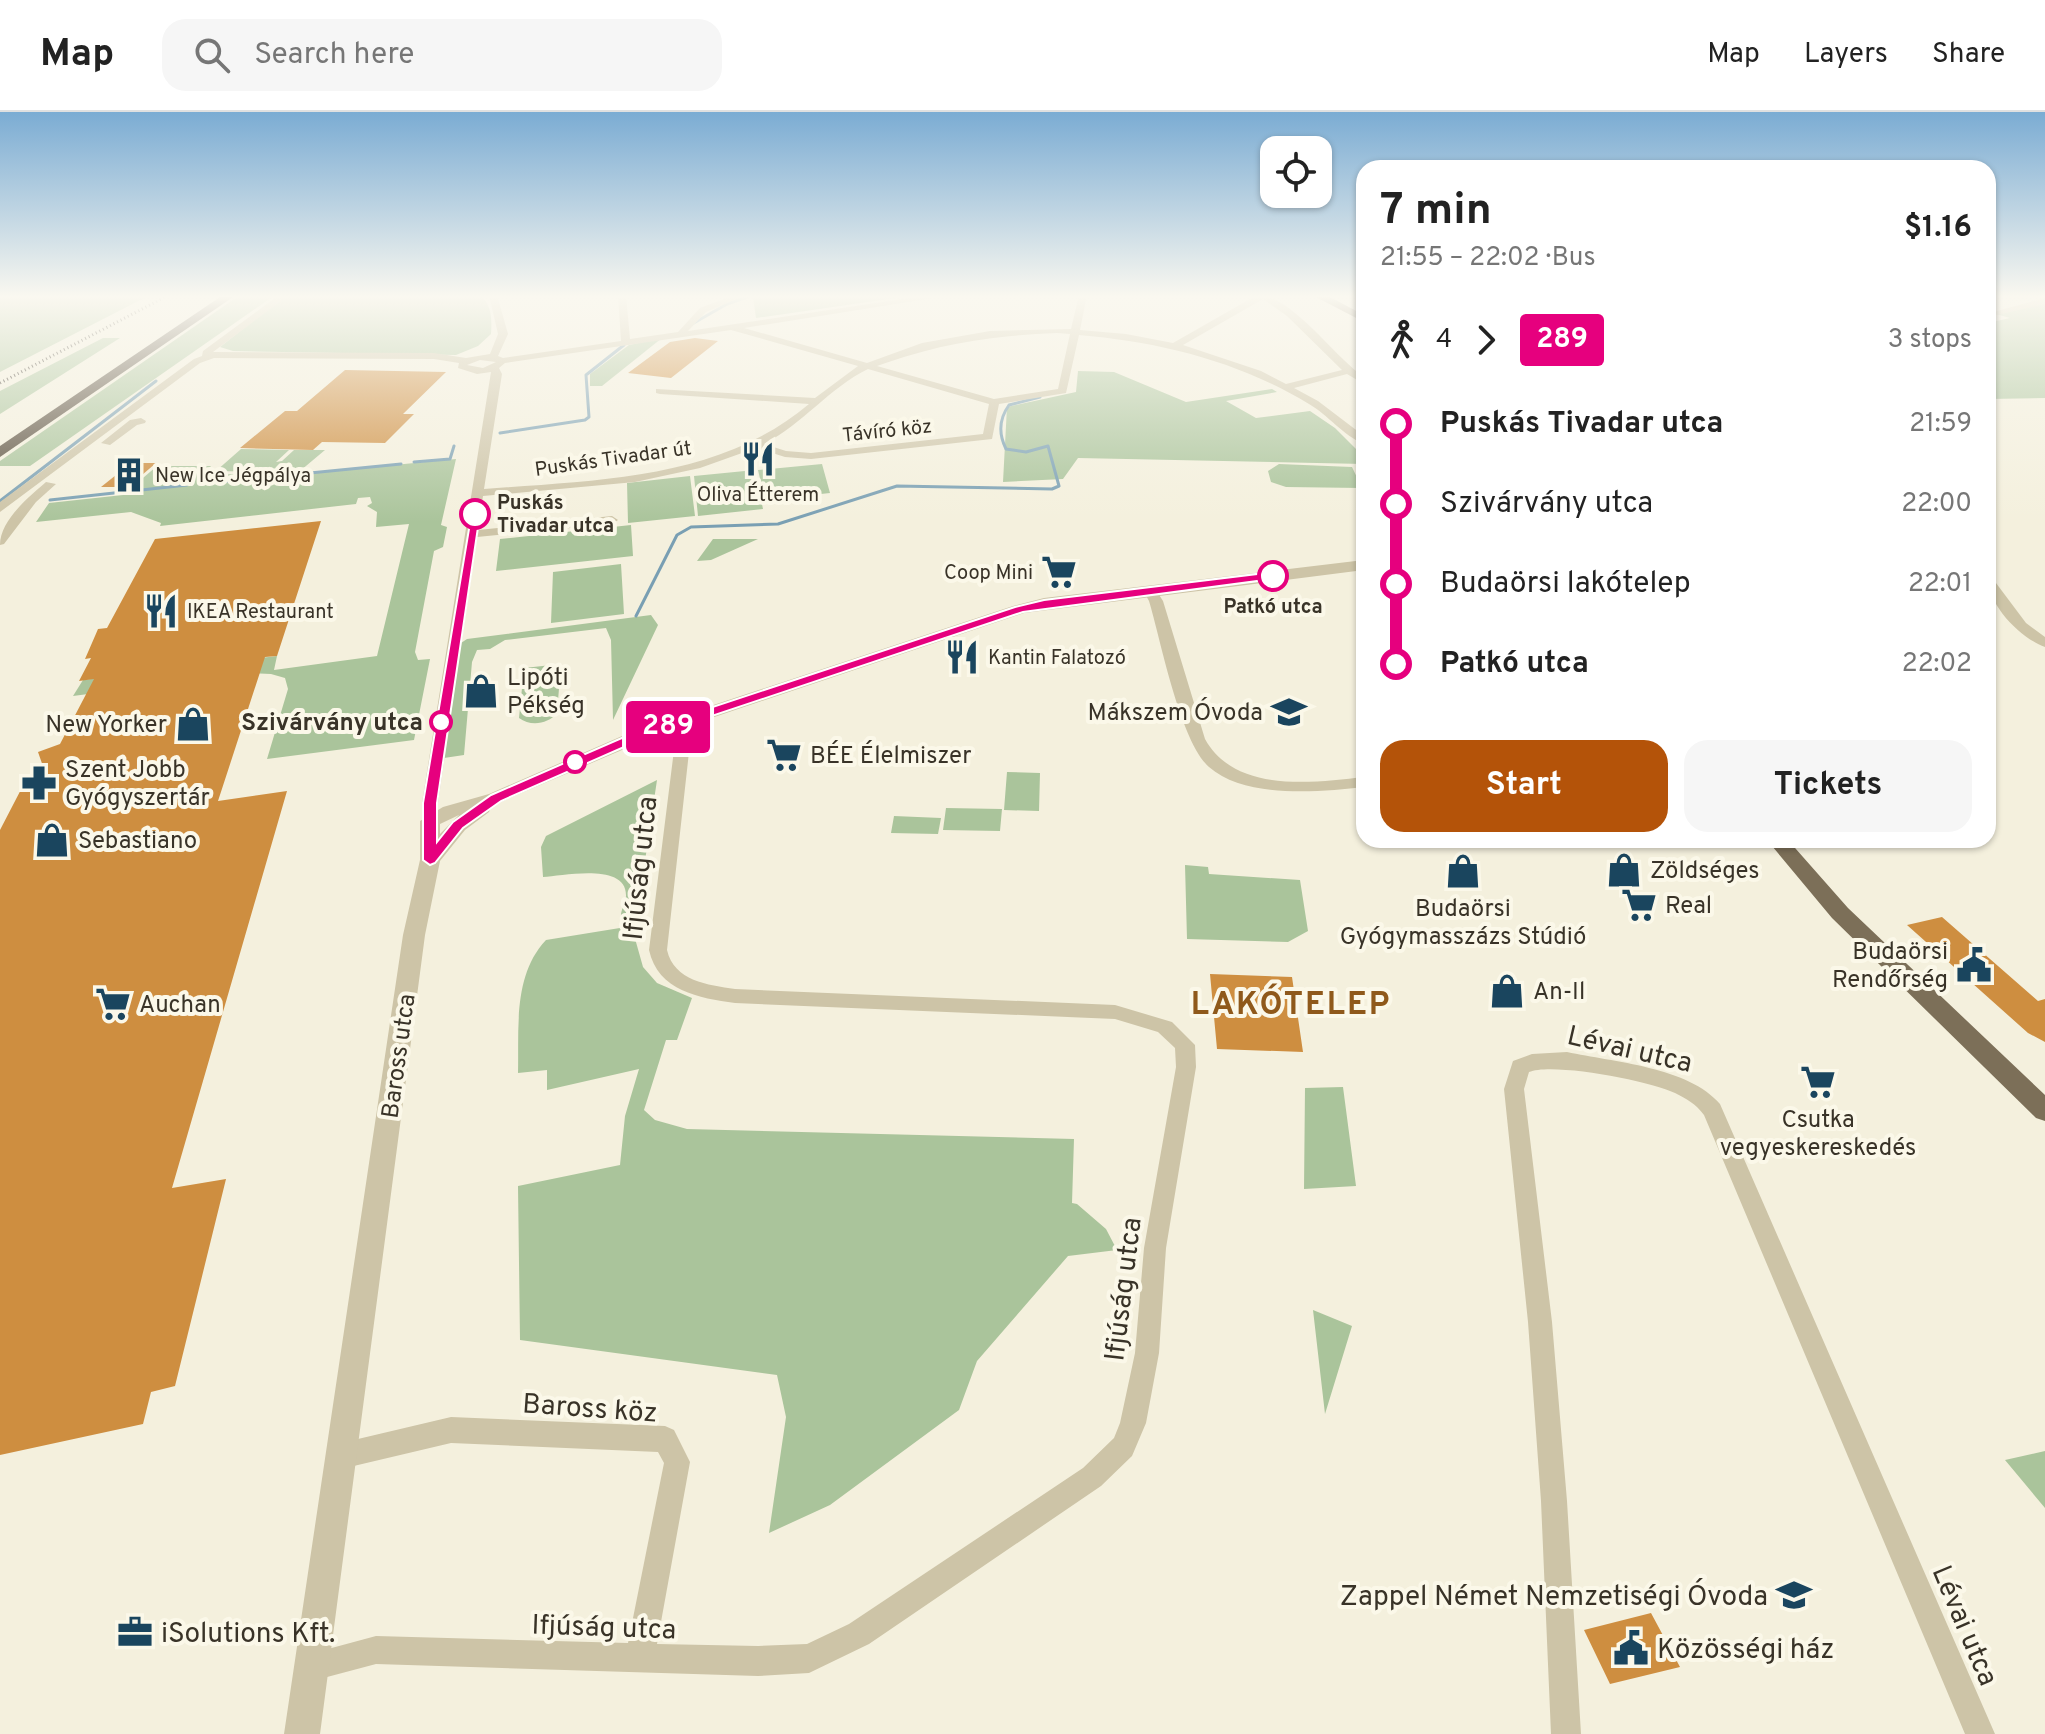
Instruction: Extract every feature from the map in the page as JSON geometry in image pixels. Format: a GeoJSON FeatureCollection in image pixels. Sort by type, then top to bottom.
{"type":"FeatureCollection","features":[{"type":"Feature","properties":{"kind":"highway"},"geometry":{"type":"LineString","coordinates":[[23,420],[97,371]]}},
{"type":"Feature","properties":{"kind":"highway"},"geometry":{"type":"LineString","coordinates":[[0,453],[120,371]]}},
{"type":"Feature","properties":{"kind":"main road"},"geometry":{"type":"LineString","coordinates":[[1784,848],[1840,913],[2040,1099]]}},
{"type":"Feature","properties":{"kind":"street"},"geometry":{"type":"LineString","coordinates":[[0,508],[185,371]]}},
{"type":"Feature","properties":{"kind":"street","name":"Baross utca"},"geometry":{"type":"LineString","coordinates":[[302,1734],[414,935],[430,860],[430,803],[495,371]]}},
{"type":"Feature","properties":{"kind":"street","name":"Puskás Tivadar út"},"geometry":{"type":"LineString","coordinates":[[479,493],[667,471],[722,458],[756,445],[785,428],[832,386],[859,371]]}},
{"type":"Feature","properties":{"kind":"street"},"geometry":{"type":"LineString","coordinates":[[884,371],[994,402],[1062,391],[1066,371]]}},
{"type":"Feature","properties":{"kind":"street","name":"Puskás Tivadar út"},"geometry":{"type":"LineString","coordinates":[[1253,371],[1330,413],[1356,434]]}},
{"type":"Feature","properties":{"kind":"street"},"geometry":{"type":"LineString","coordinates":[[1286,387],[1349,371],[1356,376]]}},
{"type":"Feature","properties":{"kind":"street"},"geometry":{"type":"LineString","coordinates":[[660,391],[817,401]]}},
{"type":"Feature","properties":{"kind":"street","name":"Távíró köz"},"geometry":{"type":"LineString","coordinates":[[756,445],[785,454],[811,456],[988,437],[994,402]]}},
{"type":"Feature","properties":{"kind":"street"},"geometry":{"type":"LineString","coordinates":[[2,538],[45,488],[134,422],[141,421]]}},
{"type":"Feature","properties":{"kind":"street"},"geometry":{"type":"LineString","coordinates":[[471,534],[612,520]]}},
{"type":"Feature","properties":{"kind":"street"},"geometry":{"type":"LineString","coordinates":[[430,821],[450,811],[496,798],[605,749],[677,723],[1007,613],[1044,603],[1356,566]]}},
{"type":"Feature","properties":{"kind":"street"},"geometry":{"type":"LineString","coordinates":[[1149,590],[1164,624],[1197,739],[1207,757],[1219,767],[1250,779],[1278,784],[1356,782]]}},
{"type":"Feature","properties":{"kind":"street"},"geometry":{"type":"LineString","coordinates":[[1996,593],[2021,626],[2045,643]]}},
{"type":"Feature","properties":{"kind":"street","name":"Ifjúság utca"},"geometry":{"type":"LineString","coordinates":[[312,1666],[376,1650],[781,1661],[823,1653],[921,1594],[1079,1486],[1115,1457],[1129,1437],[1147,1353],[1155,1248],[1188,1051],[1179,1037],[1165,1027],[1115,1012],[735,996],[711,993],[673,975],[663,968],[658,950],[681,758],[683,734],[677,723]]}},
{"type":"Feature","properties":{"kind":"street"},"geometry":{"type":"LineString","coordinates":[[430,860],[458,825],[496,798]]}},
{"type":"Feature","properties":{"kind":"street","name":"Lévai utca"},"geometry":{"type":"LineString","coordinates":[[1566,1734],[1542,1337],[1514,1089],[1520,1067],[1548,1060],[1567,1060],[1676,1084],[1703,1098],[1713,1110],[1980,1734]]}},
{"type":"Feature","properties":{"kind":"street","name":"Baross köz"},"geometry":{"type":"LineString","coordinates":[[341,1456],[451,1430],[665,1439],[677,1462],[640,1657]]}},
{"type":"Feature","properties":{"kind":"green space"},"geometry":{"type":"Polygon","coordinates":[[[39,371],[68,371],[0,414],[0,391],[39,371]]]}},
{"type":"Feature","properties":{"kind":"green space"},"geometry":{"type":"Polygon","coordinates":[[[131,371],[167,371],[30,466],[0,466],[0,461],[131,371]]]}},
{"type":"Feature","properties":{"kind":"green space"},"geometry":{"type":"Polygon","coordinates":[[[594,371],[621,371],[602,386],[590,386],[590,374],[594,371]]]}},
{"type":"Feature","properties":{"kind":"green space"},"geometry":{"type":"Polygon","coordinates":[[[1078,371],[1114,372],[1186,402],[1272,389],[1277,392],[1226,401],[1256,418],[1310,411],[1335,428],[1356,449],[1356,464],[1078,458],[1063,479],[1003,482],[1007,407],[1076,392],[1078,371]]]}},
{"type":"Feature","properties":{"kind":"green space"},"geometry":{"type":"Polygon","coordinates":[[[1996,371],[2045,371],[2045,398],[1996,399],[1996,371]]]}},
{"type":"Feature","properties":{"kind":"green space"},"geometry":{"type":"Polygon","coordinates":[[[241,449],[289,450],[276,462],[282,461],[294,450],[325,450],[300,471],[267,470],[270,466],[264,472],[216,471],[241,449]]]}},
{"type":"Feature","properties":{"kind":"green space"},"geometry":{"type":"Polygon","coordinates":[[[456,459],[441,525],[447,527],[443,547],[434,551],[415,652],[418,660],[430,659],[414,740],[267,759],[288,689],[285,678],[271,674],[247,673],[73,696],[83,680],[277,656],[274,670],[377,656],[409,524],[376,527],[377,512],[367,506],[372,503],[370,497],[358,498],[356,504],[160,526],[161,523],[131,512],[36,522],[49,503],[123,495],[157,466],[211,466],[204,474],[290,475],[456,459]]]}},
{"type":"Feature","properties":{"kind":"green space"},"geometry":{"type":"Polygon","coordinates":[[[822,464],[830,493],[765,500],[758,470],[822,464]]]}},
{"type":"Feature","properties":{"kind":"green space"},"geometry":{"type":"Polygon","coordinates":[[[1279,464],[1352,467],[1356,488],[1286,487],[1271,482],[1268,471],[1279,464]]]}},
{"type":"Feature","properties":{"kind":"green space"},"geometry":{"type":"Polygon","coordinates":[[[755,470],[763,509],[698,516],[694,476],[755,470]]]}},
{"type":"Feature","properties":{"kind":"green space"},"geometry":{"type":"Polygon","coordinates":[[[690,476],[695,516],[628,523],[627,483],[690,476]]]}},
{"type":"Feature","properties":{"kind":"green space"},"geometry":{"type":"Polygon","coordinates":[[[631,525],[633,556],[496,571],[500,539],[631,525]]]}},
{"type":"Feature","properties":{"kind":"green space"},"geometry":{"type":"Polygon","coordinates":[[[713,539],[758,539],[711,560],[697,561],[713,539]]]}},
{"type":"Feature","properties":{"kind":"green space"},"geometry":{"type":"Polygon","coordinates":[[[621,564],[624,614],[551,623],[553,572],[621,564]]]}},
{"type":"Feature","properties":{"kind":"green space"},"geometry":{"type":"Polygon","coordinates":[[[651,615],[658,625],[613,720],[611,640],[606,628],[505,640],[490,649],[477,650],[472,662],[464,755],[444,758],[461,643],[467,639],[651,615]]]}},
{"type":"Feature","properties":{"kind":"green space"},"geometry":{"type":"Polygon","coordinates":[[[561,664],[557,713],[539,723],[529,723],[519,718],[524,668],[561,664]]]}},
{"type":"Feature","properties":{"kind":"green space"},"geometry":{"type":"Polygon","coordinates":[[[1007,772],[1040,773],[1039,811],[1004,810],[1007,772]]]}},
{"type":"Feature","properties":{"kind":"green space"},"geometry":{"type":"Polygon","coordinates":[[[657,780],[634,935],[643,967],[657,983],[692,998],[677,1040],[666,1040],[644,1110],[655,1120],[687,1129],[1074,1139],[1072,1203],[1106,1229],[1117,1250],[1068,1256],[977,1361],[959,1410],[830,1505],[769,1533],[786,1417],[777,1375],[520,1340],[518,1186],[620,1165],[625,1116],[639,1069],[547,1090],[547,1070],[518,1073],[520,1003],[535,954],[546,940],[626,927],[621,914],[626,898],[624,885],[616,879],[592,873],[543,877],[541,847],[546,836],[657,780]]]}},
{"type":"Feature","properties":{"kind":"green space"},"geometry":{"type":"Polygon","coordinates":[[[946,808],[1002,809],[1000,831],[943,830],[946,808]]]}},
{"type":"Feature","properties":{"kind":"green space"},"geometry":{"type":"Polygon","coordinates":[[[894,816],[941,818],[938,834],[891,833],[894,816]]]}},
{"type":"Feature","properties":{"kind":"green space"},"geometry":{"type":"Polygon","coordinates":[[[1185,865],[1208,867],[1209,874],[1300,880],[1308,931],[1288,942],[1187,939],[1185,865]]]}},
{"type":"Feature","properties":{"kind":"green space"},"geometry":{"type":"Polygon","coordinates":[[[1343,1087],[1356,1186],[1304,1189],[1305,1088],[1343,1087]]]}},
{"type":"Feature","properties":{"kind":"green space"},"geometry":{"type":"Polygon","coordinates":[[[1313,1310],[1352,1326],[1325,1414],[1313,1310]]]}},
{"type":"Feature","properties":{"kind":"green space"},"geometry":{"type":"Polygon","coordinates":[[[2045,1451],[2045,1508],[2005,1460],[2045,1451]]]}},
{"type":"Feature","properties":{"kind":"building"},"geometry":{"type":"Polygon","coordinates":[[[344,371],[446,372],[403,414],[414,414],[385,443],[322,442],[313,450],[240,448],[285,411],[297,411],[344,371]]]}},
{"type":"Feature","properties":{"kind":"building"},"geometry":{"type":"Polygon","coordinates":[[[631,371],[680,371],[671,378],[628,373],[631,371]]]}},
{"type":"Feature","properties":{"kind":"building","name":"New Ice Jégpálya"},"geometry":{"type":"Polygon","coordinates":[[[131,463],[156,463],[128,487],[101,487],[131,463]]]}},
{"type":"Feature","properties":{"kind":"building","name":"Auchan"},"geometry":{"type":"Polygon","coordinates":[[[321,521],[277,656],[265,657],[218,801],[287,791],[172,1188],[226,1179],[175,1386],[151,1392],[143,1424],[0,1455],[0,830],[28,776],[45,772],[38,752],[60,744],[94,679],[79,681],[91,658],[85,659],[98,629],[107,628],[155,539],[321,521]]]}},
{"type":"Feature","properties":{"kind":"building","name":"Budaörsi Rendőrség"},"geometry":{"type":"Polygon","coordinates":[[[1942,917],[2038,1001],[2045,999],[2045,1042],[2028,1033],[1907,925],[1942,917]]]}},
{"type":"Feature","properties":{"kind":"building"},"geometry":{"type":"Polygon","coordinates":[[[1210,974],[1292,977],[1303,1052],[1217,1049],[1210,974]]]}},
{"type":"Feature","properties":{"kind":"building","name":"Közösségi ház"},"geometry":{"type":"Polygon","coordinates":[[[1651,1613],[1680,1667],[1610,1684],[1584,1630],[1651,1613]]]}},
{"type":"Feature","properties":{"kind":"waterway"},"geometry":{"type":"LineString","coordinates":[[500,433],[585,420],[589,417],[586,375],[591,371]]}},
{"type":"Feature","properties":{"kind":"waterway"},"geometry":{"type":"LineString","coordinates":[[0,501],[156,381]]}},
{"type":"Feature","properties":{"kind":"waterway"},"geometry":{"type":"LineString","coordinates":[[636,616],[677,535],[691,527],[778,524],[897,486],[1052,489],[1059,486],[1048,446],[1026,452],[1006,449],[1002,437],[1003,416],[1009,405],[1040,397]]}},
{"type":"Feature","properties":{"kind":"waterway"},"geometry":{"type":"LineString","coordinates":[[414,462],[450,459],[454,446]]}},
{"type":"Feature","properties":{"kind":"waterway"},"geometry":{"type":"LineString","coordinates":[[219,482],[401,464]]}},
{"type":"Feature","properties":{"kind":"waterway"},"geometry":{"type":"LineString","coordinates":[[50,500],[187,485]]}},
{"type":"Feature","properties":{"kind":"railway"},"geometry":{"type":"LineString","coordinates":[[0,383],[24,371]]}},
{"type":"Feature","properties":{"kind":"bus line","name":"289"},"geometry":{"type":"LineString","coordinates":[[475,514],[430,803],[430,860],[458,825],[496,798],[605,749],[995,616],[1044,603],[1273,576]]}},
{"type":"Feature","properties":{"kind":"place","name":"Oliva Étterem"},"geometry":{"type":"Point","coordinates":[758,459]}},
{"type":"Feature","properties":{"kind":"place","name":"New Ice Jégpálya"},"geometry":{"type":"Point","coordinates":[129,475]}},
{"type":"Feature","properties":{"kind":"place","name":"Puskás Tivadar utca"},"geometry":{"type":"Point","coordinates":[475,514]}},
{"type":"Feature","properties":{"kind":"place","name":"Coop Mini"},"geometry":{"type":"Point","coordinates":[1059,572]}},
{"type":"Feature","properties":{"kind":"place","name":"Patkó utca"},"geometry":{"type":"Point","coordinates":[1273,576]}},
{"type":"Feature","properties":{"kind":"place","name":"IKEA Restaurant"},"geometry":{"type":"Point","coordinates":[161,611]}},
{"type":"Feature","properties":{"kind":"place","name":"Kantin Falatozó"},"geometry":{"type":"Point","coordinates":[962,657]}},
{"type":"Feature","properties":{"kind":"place","name":"Lipóti Pékség"},"geometry":{"type":"Point","coordinates":[481,691]}},
{"type":"Feature","properties":{"kind":"place","name":"Mákszem Óvoda"},"geometry":{"type":"Point","coordinates":[1289,712]}},
{"type":"Feature","properties":{"kind":"place","name":"Szivárvány utca"},"geometry":{"type":"Point","coordinates":[441,722]}},
{"type":"Feature","properties":{"kind":"place","name":"New Yorker"},"geometry":{"type":"Point","coordinates":[193,724]}},
{"type":"Feature","properties":{"kind":"place","name":"BÉE Élelmiszer"},"geometry":{"type":"Point","coordinates":[784,755]}},
{"type":"Feature","properties":{"kind":"place","name":"Szent Jobb Gyógyszertár"},"geometry":{"type":"Point","coordinates":[39,783]}},
{"type":"Feature","properties":{"kind":"place","name":"Sebastiano"},"geometry":{"type":"Point","coordinates":[52,840]}},
{"type":"Feature","properties":{"kind":"place","name":"Zöldséges"},"geometry":{"type":"Point","coordinates":[1624,870]}},
{"type":"Feature","properties":{"kind":"place","name":"Budaörsi Gyógymasszázs Stúdió"},"geometry":{"type":"Point","coordinates":[1463,871]}},
{"type":"Feature","properties":{"kind":"place","name":"Real"},"geometry":{"type":"Point","coordinates":[1639,905]}},
{"type":"Feature","properties":{"kind":"place","name":"Budaörsi Rendőrség"},"geometry":{"type":"Point","coordinates":[1974,965]}},
{"type":"Feature","properties":{"kind":"place","name":"An-Il"},"geometry":{"type":"Point","coordinates":[1507,991]}},
{"type":"Feature","properties":{"kind":"place","name":"Auchan"},"geometry":{"type":"Point","coordinates":[113,1004]}},
{"type":"Feature","properties":{"kind":"place","name":"Csutka vegyeskereskedés"},"geometry":{"type":"Point","coordinates":[1818,1082]}},
{"type":"Feature","properties":{"kind":"place","name":"Zappel Német Nemzetiségi Óvoda"},"geometry":{"type":"Point","coordinates":[1794,1595]}},
{"type":"Feature","properties":{"kind":"place","name":"iSolutions Kft."},"geometry":{"type":"Point","coordinates":[135,1632]}},
{"type":"Feature","properties":{"kind":"place","name":"Közösségi ház"},"geometry":{"type":"Point","coordinates":[1631,1648]}},
{"type":"Feature","properties":{"kind":"district","name":"LAKÓTELEP"},"geometry":{"type":"Point","coordinates":[1291,1003]}}]}
